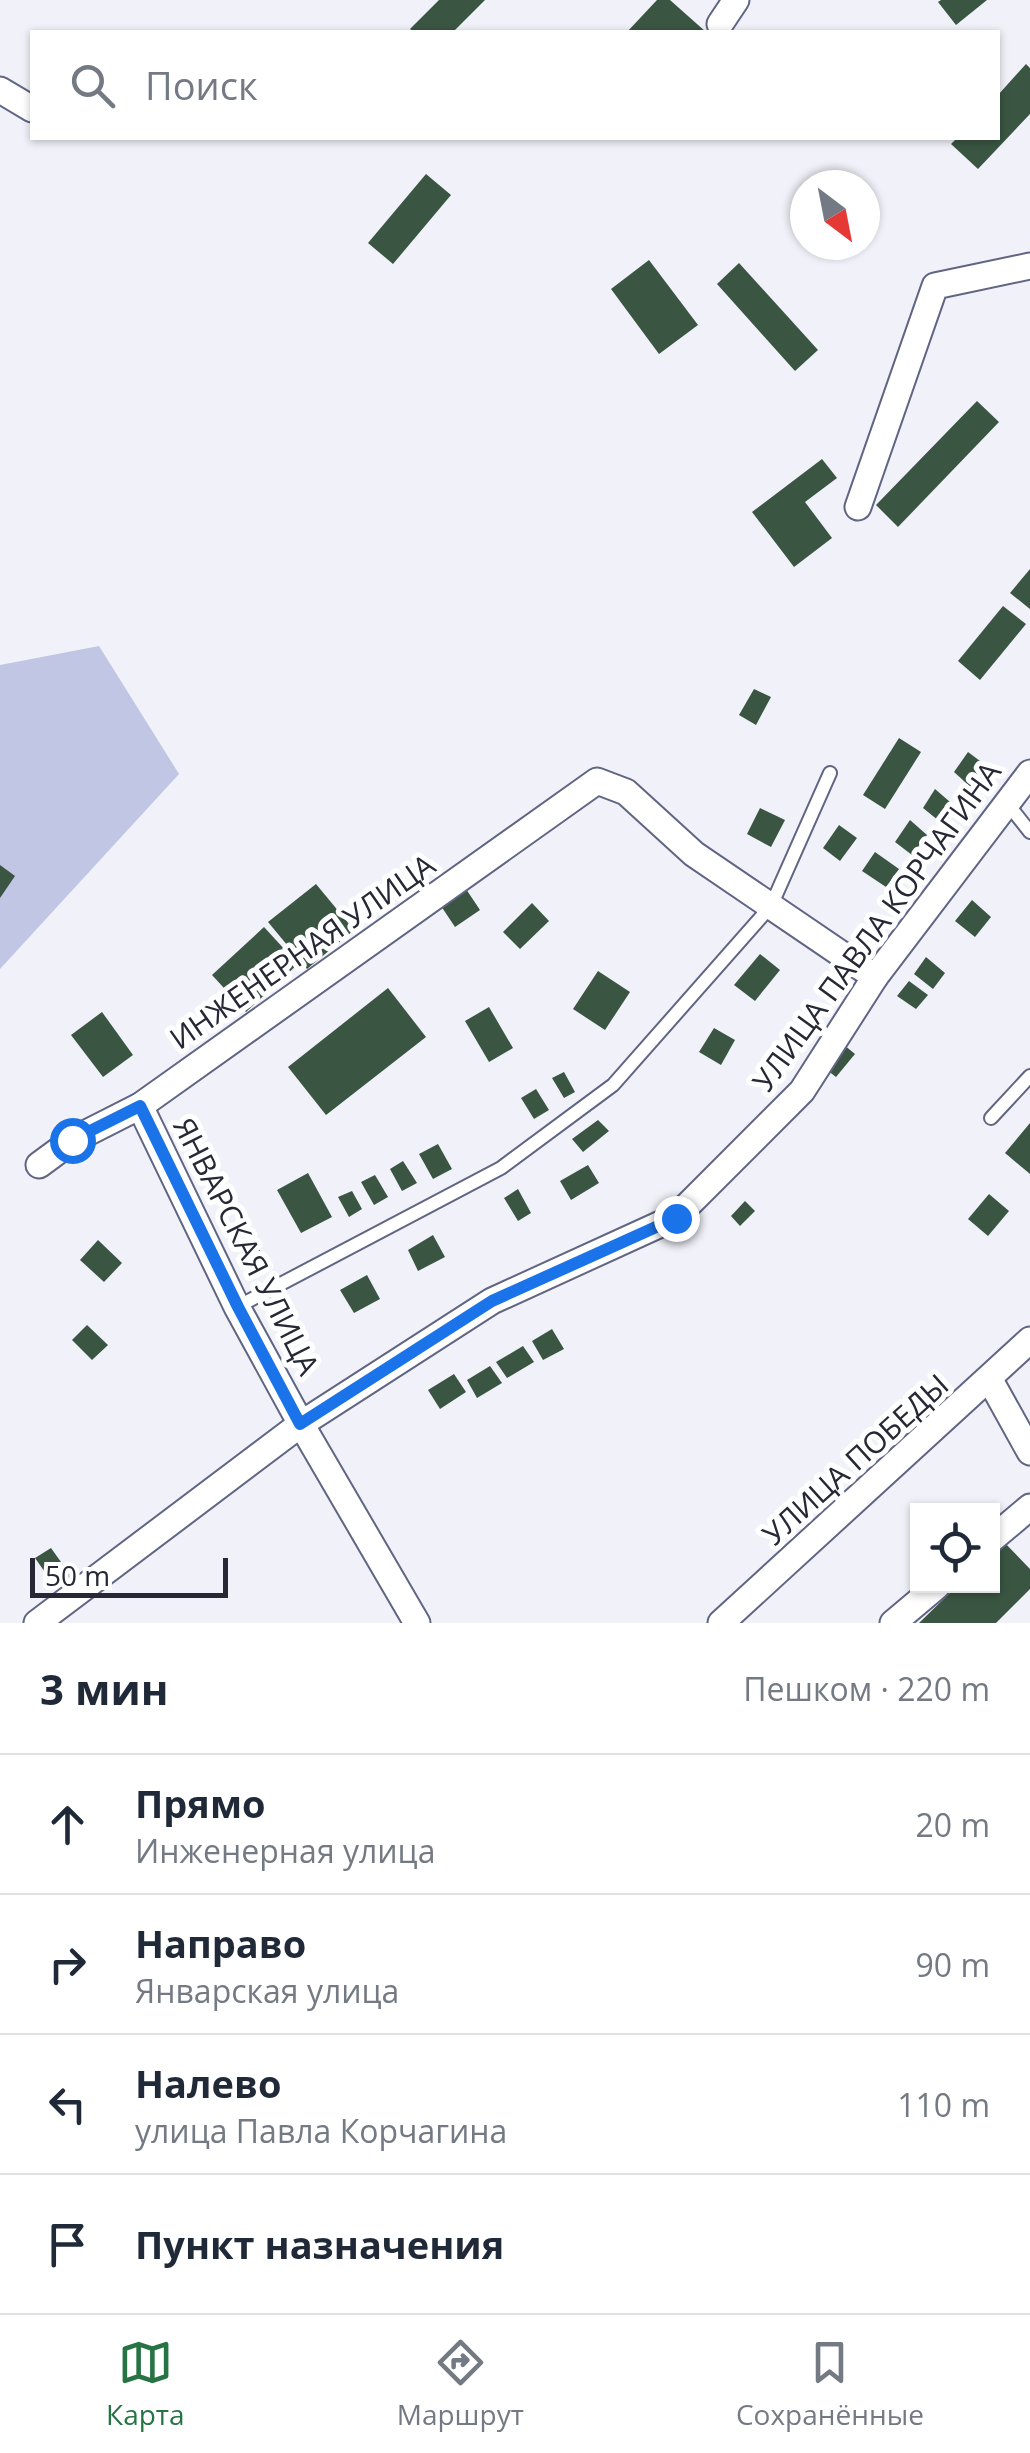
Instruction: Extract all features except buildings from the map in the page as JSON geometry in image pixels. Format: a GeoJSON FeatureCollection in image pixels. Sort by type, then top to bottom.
{"type":"FeatureCollection","features":[{"type":"Feature","properties":{"kind":"street"},"geometry":{"type":"LineString","coordinates":[[720,24],[736,0]]}},
{"type":"Feature","properties":{"kind":"street"},"geometry":{"type":"LineString","coordinates":[[0,90],[30,108]]}},
{"type":"Feature","properties":{"kind":"street"},"geometry":{"type":"LineString","coordinates":[[858,506],[935,286],[1030,266]]}},
{"type":"Feature","properties":{"kind":"street","name":"УЛИЦА ПАВЛА КОРЧАГИНА"},"geometry":{"type":"LineString","coordinates":[[37,1623],[300,1424],[492,1301],[676,1218],[802,1091],[875,978],[1030,773]]}},
{"type":"Feature","properties":{"kind":"street","name":"ИНЖЕНЕРНАЯ УЛИЦА"},"geometry":{"type":"LineString","coordinates":[[39,1165],[72,1140],[140,1106],[597,780],[626,792],[694,854],[772,906]]}},
{"type":"Feature","properties":{"kind":"street"},"geometry":{"type":"LineString","coordinates":[[772,906],[875,978]]}},
{"type":"Feature","properties":{"kind":"street","name":"ЯНВАРСКАЯ УЛИЦА"},"geometry":{"type":"LineString","coordinates":[[140,1106],[300,1424],[417,1623]]}},
{"type":"Feature","properties":{"kind":"street","name":"УЛИЦА ПОБЕДЫ"},"geometry":{"type":"LineString","coordinates":[[722,1623],[1030,1340]]}},
{"type":"Feature","properties":{"kind":"street"},"geometry":{"type":"LineString","coordinates":[[990,1380],[1030,1452]]}},
{"type":"Feature","properties":{"kind":"street"},"geometry":{"type":"LineString","coordinates":[[1000,1532],[1030,1508]]}},
{"type":"Feature","properties":{"kind":"street"},"geometry":{"type":"LineString","coordinates":[[893,1623],[929,1593]]}},
{"type":"Feature","properties":{"kind":"lane"},"geometry":{"type":"LineString","coordinates":[[238,1307],[502,1168],[613,1085],[772,906],[830,773]]}},
{"type":"Feature","properties":{"kind":"lane"},"geometry":{"type":"LineString","coordinates":[[1007,803],[1030,832]]}},
{"type":"Feature","properties":{"kind":"lane"},"geometry":{"type":"LineString","coordinates":[[991,1118],[1030,1076]]}},
{"type":"Feature","properties":{"kind":"shaded area"},"geometry":{"type":"Polygon","coordinates":[[[99,646],[179,774],[0,969],[0,665],[99,646]]]}},
{"type":"Feature","properties":{"kind":"route"},"geometry":{"type":"LineString","coordinates":[[72,1140],[140,1106],[300,1424],[492,1301],[676,1218]]}}]}
